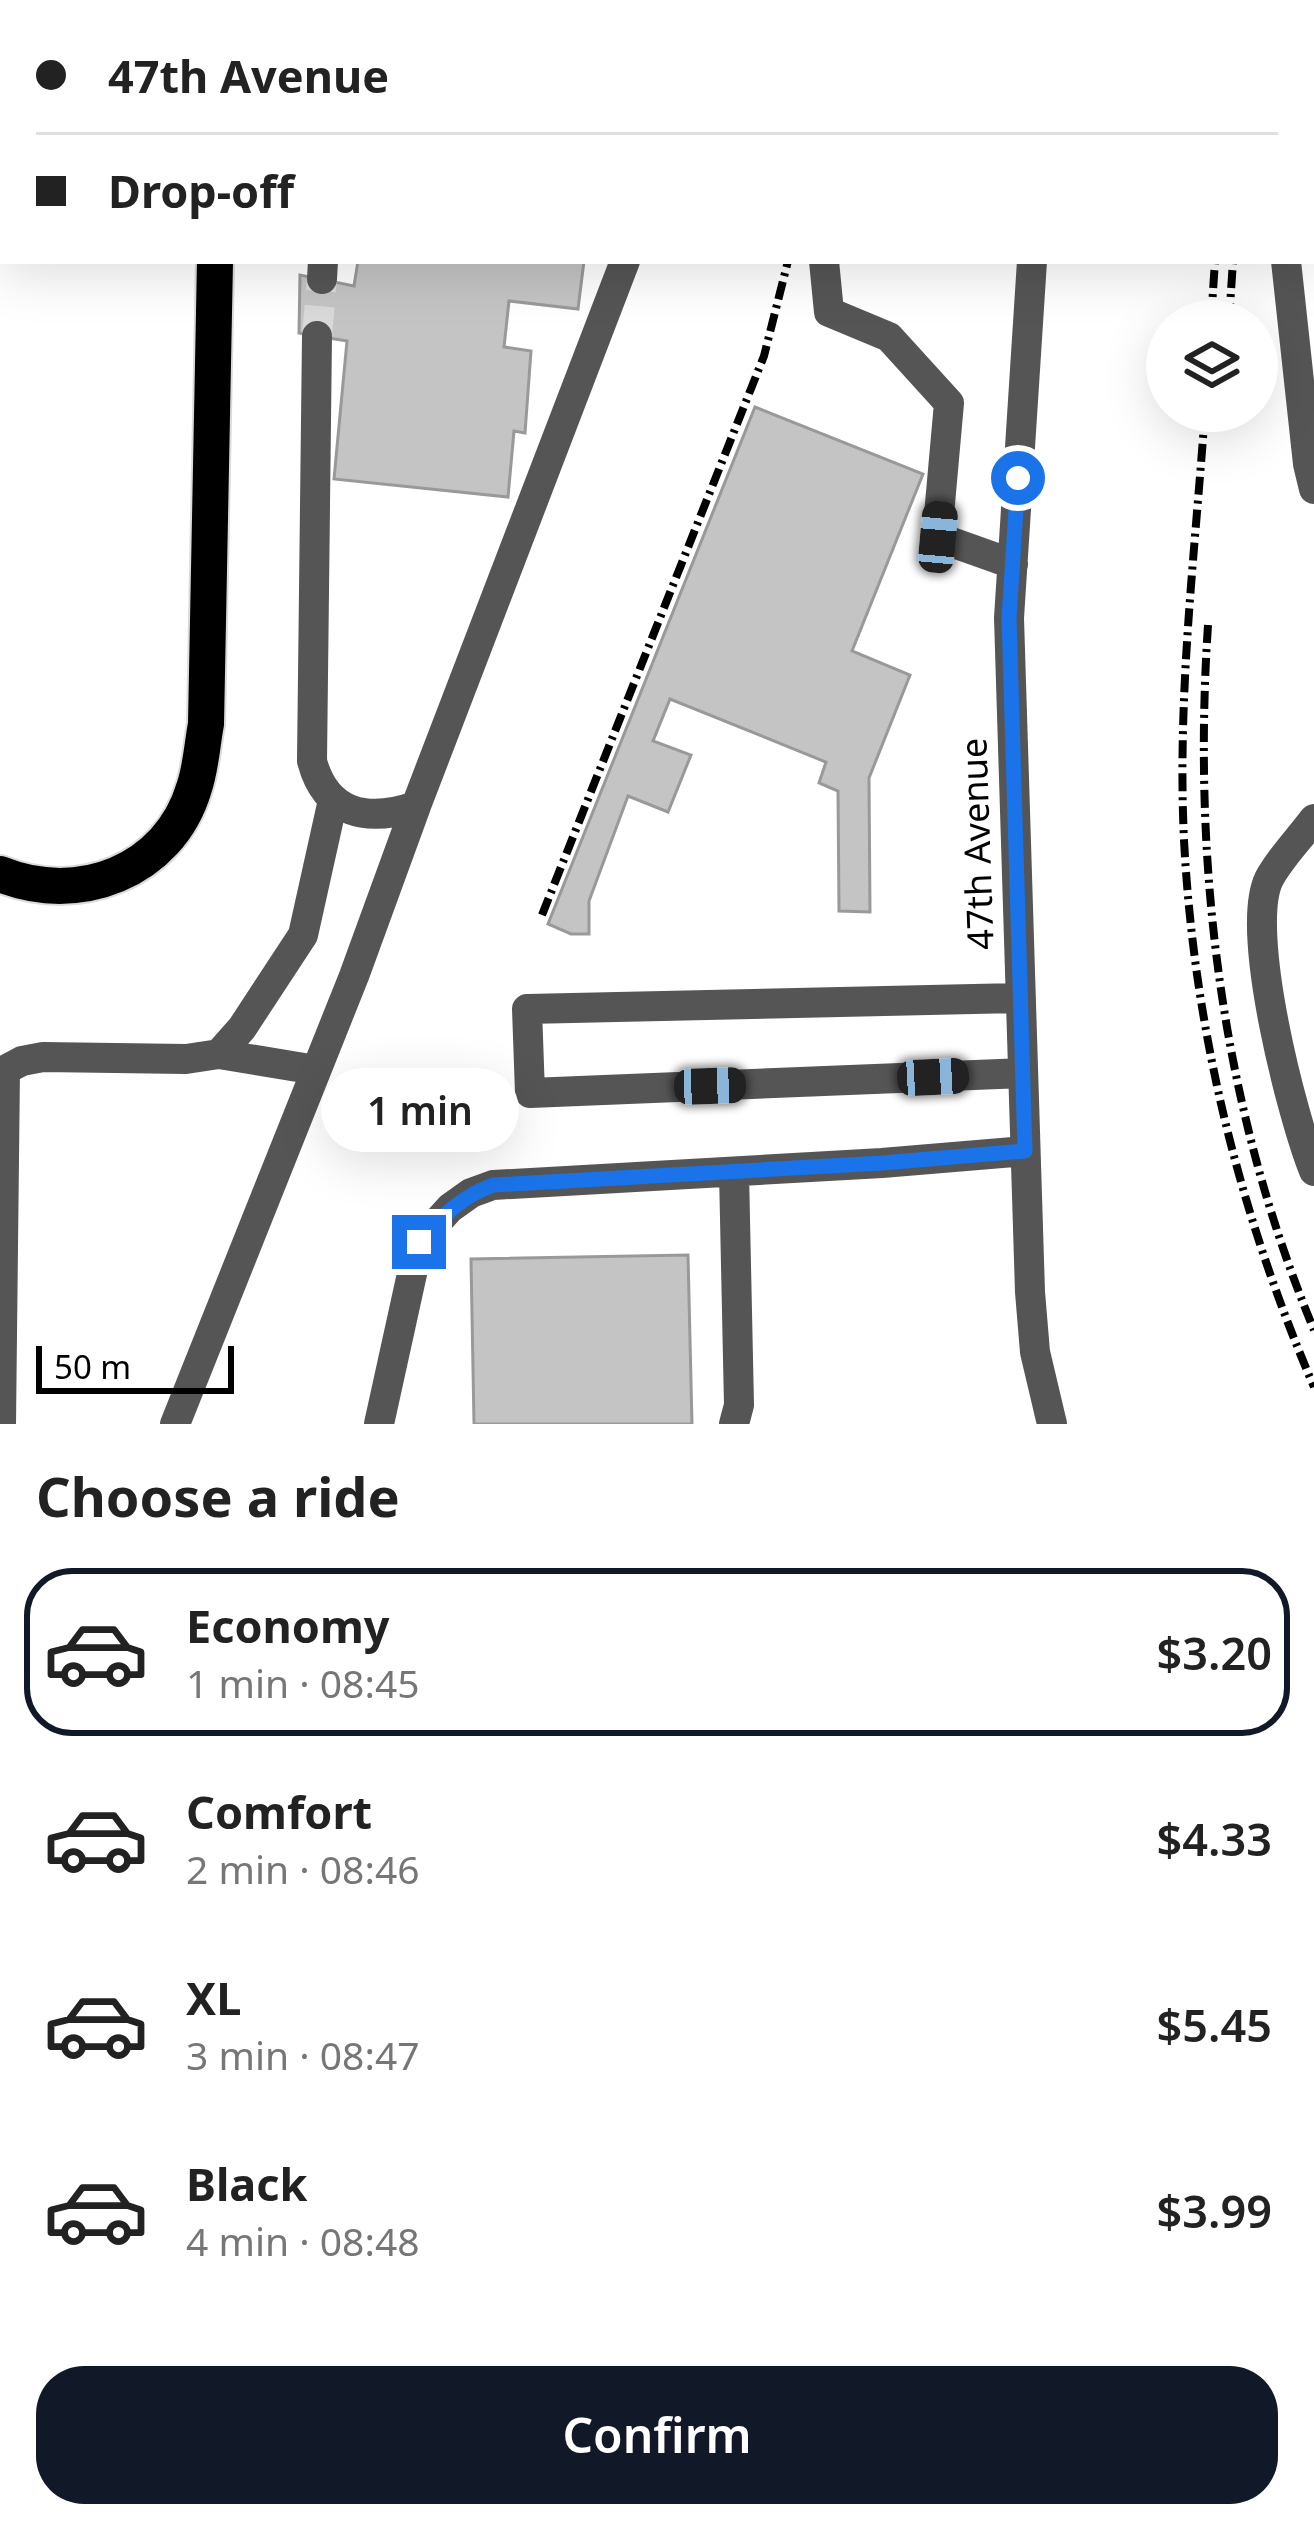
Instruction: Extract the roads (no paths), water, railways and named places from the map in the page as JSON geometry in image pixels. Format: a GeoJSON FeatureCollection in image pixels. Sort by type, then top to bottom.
{"type":"FeatureCollection","features":[{"type":"Feature","properties":{"kind":"highway"},"geometry":{"type":"LineString","coordinates":[[0,874],[62,887],[100,883],[137,867],[169,836],[194,791],[206,724],[215,264]]}},
{"type":"Feature","properties":{"kind":"street"},"geometry":{"type":"LineString","coordinates":[[175,1424],[316,1070],[624,264]]}},
{"type":"Feature","properties":{"kind":"street"},"geometry":{"type":"LineString","coordinates":[[824,264],[829,312],[889,337],[949,404],[938,537],[1012,564]]}},
{"type":"Feature","properties":{"kind":"street","name":"47th Avenue"},"geometry":{"type":"LineString","coordinates":[[1032,264],[1009,618],[1035,1352],[1052,1424]]}},
{"type":"Feature","properties":{"kind":"street"},"geometry":{"type":"LineString","coordinates":[[1286,264],[1314,489]]}},
{"type":"Feature","properties":{"kind":"street"},"geometry":{"type":"LineString","coordinates":[[317,336],[312,760],[317,780],[348,810],[374,815],[416,806]]}},
{"type":"Feature","properties":{"kind":"street"},"geometry":{"type":"LineString","coordinates":[[219,1054],[242,1028],[303,935],[333,800]]}},
{"type":"Feature","properties":{"kind":"street"},"geometry":{"type":"LineString","coordinates":[[1314,819],[1268,881],[1260,926],[1275,1030],[1314,1171]]}},
{"type":"Feature","properties":{"kind":"street"},"geometry":{"type":"LineString","coordinates":[[1021,998],[527,1009],[530,1094],[1023,1073]]}},
{"type":"Feature","properties":{"kind":"street"},"geometry":{"type":"LineString","coordinates":[[1,1424],[5,1070],[22,1060],[44,1057],[186,1059],[219,1054],[316,1070]]}},
{"type":"Feature","properties":{"kind":"street"},"geometry":{"type":"LineString","coordinates":[[379,1424],[419,1242],[471,1193],[493,1185],[1025,1151]]}},
{"type":"Feature","properties":{"kind":"street"},"geometry":{"type":"LineString","coordinates":[[734,1172],[739,1405],[734,1424]]}},
{"type":"Feature","properties":{"kind":"tunnel"},"geometry":{"type":"LineString","coordinates":[[317,336],[322,279]]}},
{"type":"Feature","properties":{"kind":"railway"},"geometry":{"type":"LineString","coordinates":[[542,915],[764,356],[787,264]]}},
{"type":"Feature","properties":{"kind":"railway"},"geometry":{"type":"LineString","coordinates":[[1212,300],[1215,264]]}},
{"type":"Feature","properties":{"kind":"railway"},"geometry":{"type":"LineString","coordinates":[[1230,300],[1233,264]]}},
{"type":"Feature","properties":{"kind":"railway"},"geometry":{"type":"LineString","coordinates":[[1203,432],[1183,733],[1189,911],[1225,1119],[1263,1254],[1314,1387]]}},
{"type":"Feature","properties":{"kind":"railway"},"geometry":{"type":"LineString","coordinates":[[1208,625],[1205,805],[1220,984],[1256,1159],[1314,1330]]}}]}
